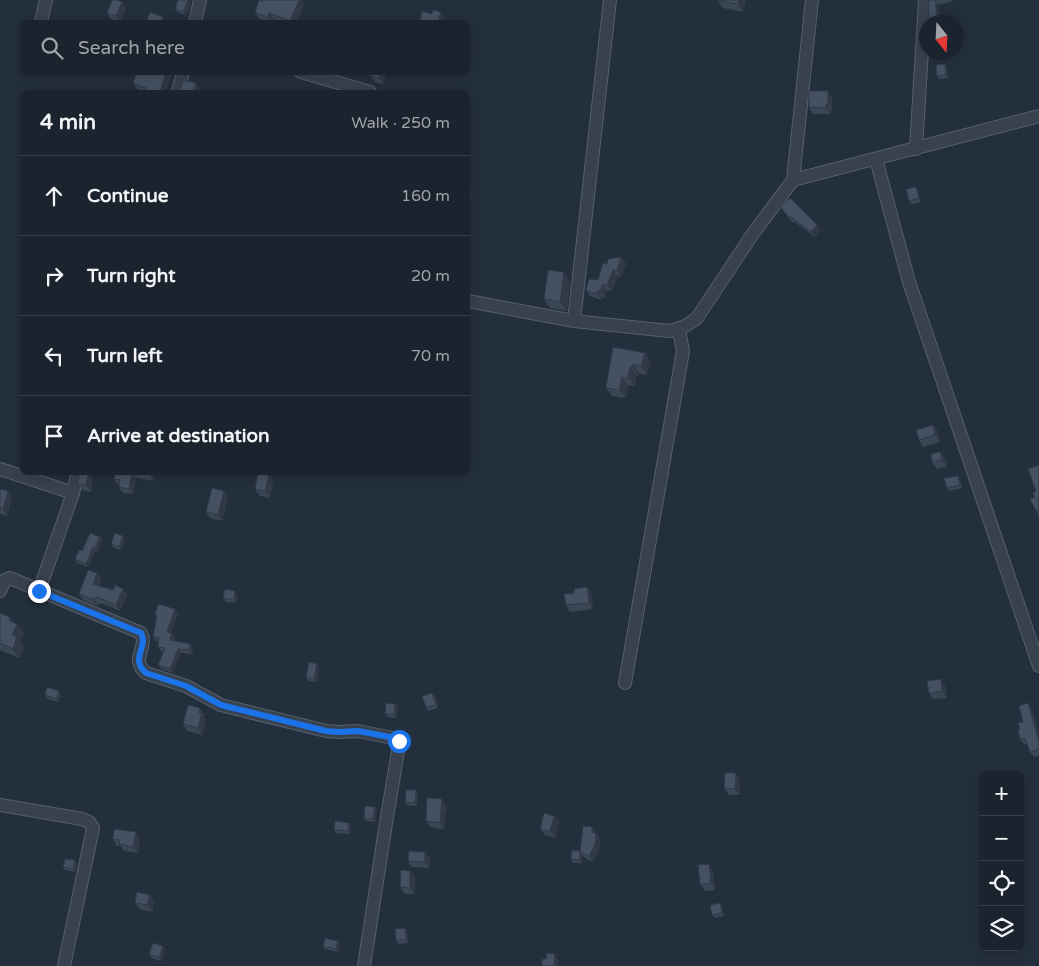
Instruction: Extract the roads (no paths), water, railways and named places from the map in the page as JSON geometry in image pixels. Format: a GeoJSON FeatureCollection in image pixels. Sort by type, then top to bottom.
{"type":"FeatureCollection","features":[{"type":"Feature","properties":{"kind":"street"},"geometry":{"type":"LineString","coordinates":[[41,20],[46,0]]}},
{"type":"Feature","properties":{"kind":"street"},"geometry":{"type":"LineString","coordinates":[[195,20],[200,0]]}},
{"type":"Feature","properties":{"kind":"street"},"geometry":{"type":"LineString","coordinates":[[574,321],[610,0]]}},
{"type":"Feature","properties":{"kind":"street"},"geometry":{"type":"LineString","coordinates":[[470,301],[574,321],[670,331],[679,330],[697,318],[757,227],[792,180],[812,0]]}},
{"type":"Feature","properties":{"kind":"street"},"geometry":{"type":"LineString","coordinates":[[916,149],[925,0]]}},
{"type":"Feature","properties":{"kind":"street"},"geometry":{"type":"LineString","coordinates":[[178,90],[182,75]]}},
{"type":"Feature","properties":{"kind":"street"},"geometry":{"type":"LineString","coordinates":[[311,75],[363,90]]}},
{"type":"Feature","properties":{"kind":"street"},"geometry":{"type":"LineString","coordinates":[[792,180],[1039,116]]}},
{"type":"Feature","properties":{"kind":"street"},"geometry":{"type":"LineString","coordinates":[[876,159],[908,282],[1039,666]]}},
{"type":"Feature","properties":{"kind":"street"},"geometry":{"type":"LineString","coordinates":[[625,683],[683,351],[679,330]]}},
{"type":"Feature","properties":{"kind":"street"},"geometry":{"type":"LineString","coordinates":[[0,469],[73,493]]}},
{"type":"Feature","properties":{"kind":"street"},"geometry":{"type":"LineString","coordinates":[[39,591],[73,493],[77,475]]}},
{"type":"Feature","properties":{"kind":"street"},"geometry":{"type":"LineString","coordinates":[[0,591],[5,580],[10,578],[141,633],[143,640],[138,660],[142,670],[186,686],[221,705],[326,731],[358,731],[398,739],[399,746],[364,966]]}},
{"type":"Feature","properties":{"kind":"street"},"geometry":{"type":"LineString","coordinates":[[0,805],[82,819],[89,822],[93,828],[64,966]]}}]}
